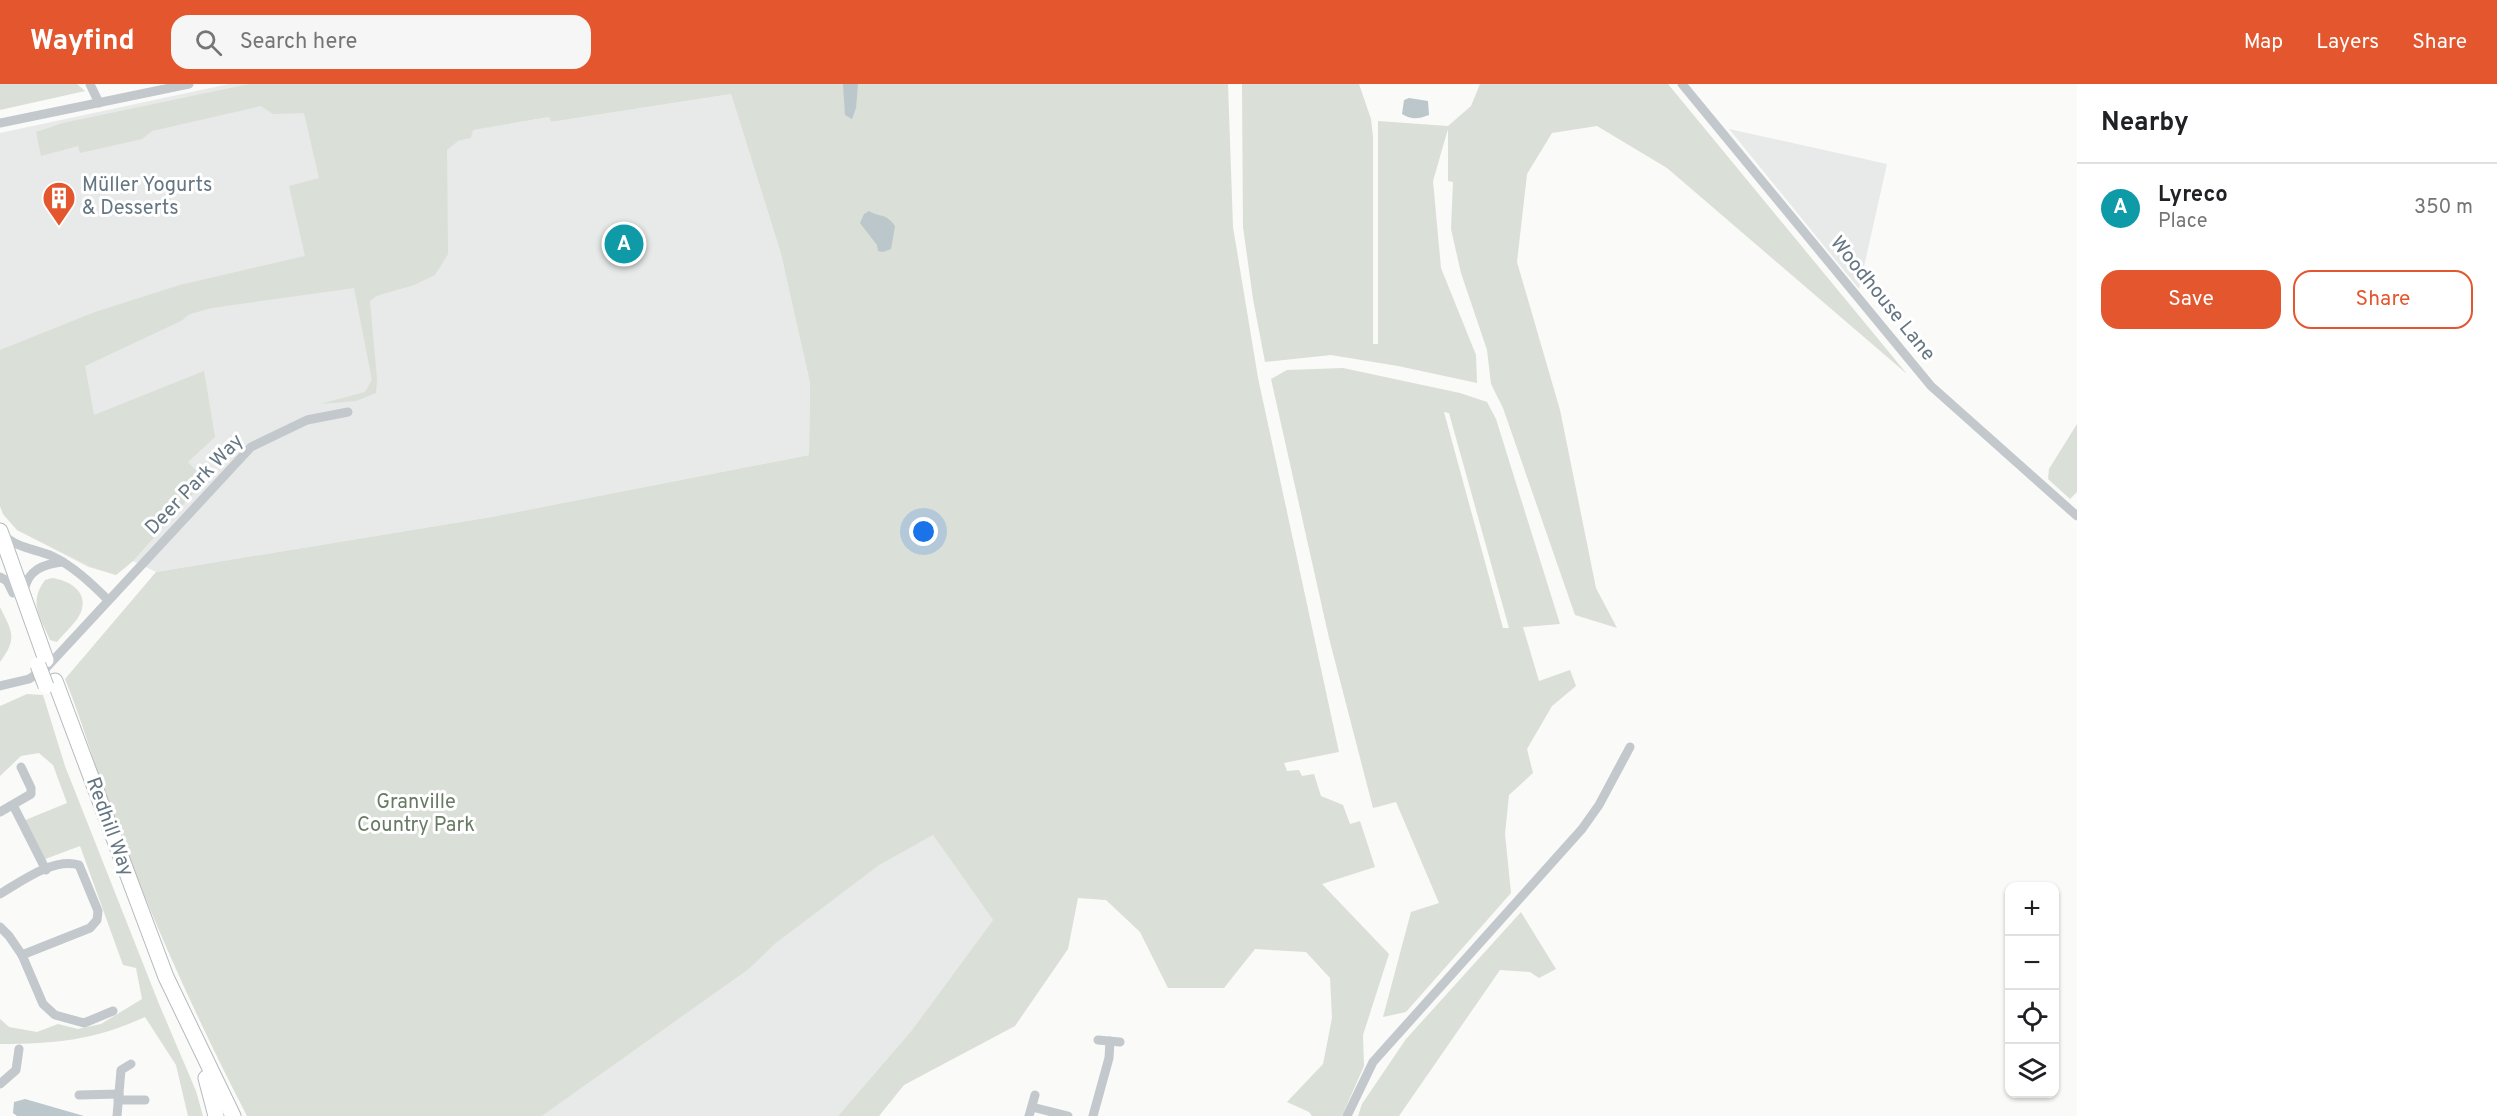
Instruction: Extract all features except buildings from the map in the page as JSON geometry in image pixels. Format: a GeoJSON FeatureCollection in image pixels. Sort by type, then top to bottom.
{"type":"FeatureCollection","features":[{"type":"Feature","properties":{"kind":"main road","name":"Redhill Way"},"geometry":{"type":"LineString","coordinates":[[0,530],[42,662]]}},
{"type":"Feature","properties":{"kind":"main road","name":"Redhill Way"},"geometry":{"type":"LineString","coordinates":[[0,554],[13,594],[166,976],[233,1116]]}},
{"type":"Feature","properties":{"kind":"main road","name":"Redhill Way"},"geometry":{"type":"LineString","coordinates":[[50,683],[145,945],[205,1077],[216,1116]]}},
{"type":"Feature","properties":{"kind":"main road"},"geometry":{"type":"LineString","coordinates":[[207,1063],[207,1073],[220,1116]]}},
{"type":"Feature","properties":{"kind":"street"},"geometry":{"type":"LineString","coordinates":[[90,84],[99,103]]}},
{"type":"Feature","properties":{"kind":"street"},"geometry":{"type":"LineString","coordinates":[[0,123],[189,84]]}},
{"type":"Feature","properties":{"kind":"street","name":"Woodhouse Lane"},"geometry":{"type":"LineString","coordinates":[[1682,84],[1931,386],[2077,516]]}},
{"type":"Feature","properties":{"kind":"street","name":"Deer Park Way"},"geometry":{"type":"LineString","coordinates":[[0,686],[28,679],[46,668],[251,447],[307,420],[348,412]]}},
{"type":"Feature","properties":{"kind":"street"},"geometry":{"type":"LineString","coordinates":[[0,530],[9,540],[63,562],[87,579],[108,600]]}},
{"type":"Feature","properties":{"kind":"street"},"geometry":{"type":"LineString","coordinates":[[26,606],[25,585],[33,573],[43,565],[63,562]]}},
{"type":"Feature","properties":{"kind":"street"},"geometry":{"type":"LineString","coordinates":[[0,577],[7,581],[13,594]]}},
{"type":"Feature","properties":{"kind":"street"},"geometry":{"type":"LineString","coordinates":[[1347,1116],[1373,1062],[1582,829],[1599,805],[1630,747]]}},
{"type":"Feature","properties":{"kind":"street"},"geometry":{"type":"LineString","coordinates":[[0,812],[32,793],[21,767]]}},
{"type":"Feature","properties":{"kind":"street"},"geometry":{"type":"LineString","coordinates":[[13,805],[46,870]]}},
{"type":"Feature","properties":{"kind":"street"},"geometry":{"type":"LineString","coordinates":[[0,894],[56,864],[69,862],[80,865],[98,911],[97,920],[90,928],[22,956]]}},
{"type":"Feature","properties":{"kind":"street"},"geometry":{"type":"LineString","coordinates":[[1,930],[22,956],[43,1004],[56,1015],[84,1023],[113,1011]]}},
{"type":"Feature","properties":{"kind":"street"},"geometry":{"type":"LineString","coordinates":[[97,1007],[102,1017]]}},
{"type":"Feature","properties":{"kind":"street"},"geometry":{"type":"LineString","coordinates":[[1093,1116],[1115,1041],[1098,1040]]}},
{"type":"Feature","properties":{"kind":"street"},"geometry":{"type":"LineString","coordinates":[[0,1084],[16,1070],[19,1049]]}},
{"type":"Feature","properties":{"kind":"street"},"geometry":{"type":"LineString","coordinates":[[117,1116],[121,1070],[130,1064]]}},
{"type":"Feature","properties":{"kind":"street"},"geometry":{"type":"LineString","coordinates":[[79,1095],[145,1100]]}},
{"type":"Feature","properties":{"kind":"street"},"geometry":{"type":"LineString","coordinates":[[1035,1095],[1030,1111],[1068,1116]]}},
{"type":"Feature","properties":{"kind":"shaded area"},"geometry":{"type":"Polygon","coordinates":[[[229,84],[322,84],[458,141],[471,138],[472,130],[549,117],[551,122],[731,94],[781,254],[810,383],[809,455],[491,517],[156,572],[133,561],[116,575],[88,567],[17,530],[3,514],[0,506],[0,133],[229,84]]]}},
{"type":"Feature","properties":{"kind":"shaded area"},"geometry":{"type":"Polygon","coordinates":[[[843,84],[858,84],[856,108],[852,119],[845,115],[843,84]]]}},
{"type":"Feature","properties":{"kind":"shaded area"},"geometry":{"type":"Polygon","coordinates":[[[1409,98],[1428,101],[1429,115],[1415,118],[1402,114],[1404,100],[1409,98]]]}},
{"type":"Feature","properties":{"kind":"shaded area"},"geometry":{"type":"Polygon","coordinates":[[[1729,129],[1887,164],[1859,289],[1729,129]]]}},
{"type":"Feature","properties":{"kind":"shaded area"},"geometry":{"type":"Polygon","coordinates":[[[869,211],[885,217],[895,226],[891,249],[878,251],[877,245],[860,223],[864,214],[869,211]]]}},
{"type":"Feature","properties":{"kind":"shaded area"},"geometry":{"type":"Polygon","coordinates":[[[933,835],[993,920],[912,1030],[838,1116],[542,1116],[749,969],[776,943],[879,864],[933,835]]]}},
{"type":"Feature","properties":{"kind":"shaded area"},"geometry":{"type":"Polygon","coordinates":[[[25,1099],[84,1116],[17,1116],[13,1113],[14,1102],[25,1099]]]}},
{"type":"Feature","properties":{"kind":"green space"},"geometry":{"type":"Polygon","coordinates":[[[0,84],[77,84],[85,91],[0,110],[0,84]]]}},
{"type":"Feature","properties":{"kind":"green space","name":"Granville Country Park"},"geometry":{"type":"Polygon","coordinates":[[[249,84],[1228,84],[1233,227],[1258,378],[1339,752],[1284,763],[1287,771],[1299,770],[1302,776],[1314,774],[1321,796],[1343,805],[1350,824],[1360,821],[1375,867],[1322,884],[1389,954],[1363,1035],[1364,1066],[1342,1116],[1312,1116],[1309,1112],[1287,1102],[1323,1064],[1332,1018],[1330,978],[1306,952],[1255,949],[1224,988],[1168,988],[1140,932],[1106,900],[1078,898],[1068,949],[1015,1026],[904,1085],[879,1116],[838,1116],[912,1030],[993,920],[933,835],[879,865],[776,943],[749,969],[542,1116],[247,1116],[208,1039],[155,921],[107,800],[65,679],[156,572],[491,517],[809,455],[810,383],[781,254],[731,94],[551,122],[549,117],[473,130],[471,138],[458,141],[447,150],[448,254],[435,275],[414,285],[376,296],[370,301],[377,379],[376,393],[356,401],[320,404],[365,392],[372,380],[354,288],[212,308],[190,314],[181,321],[85,366],[94,415],[204,371],[215,437],[188,462],[205,480],[133,561],[116,575],[91,567],[17,530],[3,514],[0,506],[0,350],[95,312],[180,285],[305,256],[289,186],[319,178],[304,113],[273,114],[261,106],[152,131],[142,139],[80,153],[78,146],[41,156],[36,132],[63,123],[249,84]]]}},
{"type":"Feature","properties":{"kind":"green space"},"geometry":{"type":"Polygon","coordinates":[[[1242,84],[1359,84],[1371,119],[1373,137],[1373,344],[1378,344],[1378,121],[1448,126],[1471,106],[1480,84],[1668,84],[1907,374],[1667,168],[1597,126],[1552,133],[1527,174],[1517,262],[1560,410],[1596,588],[1617,628],[1575,615],[1503,408],[1491,384],[1487,350],[1461,273],[1451,229],[1453,182],[1448,181],[1448,129],[1433,181],[1441,268],[1476,355],[1477,383],[1398,366],[1331,355],[1265,362],[1243,227],[1242,84]]]}},
{"type":"Feature","properties":{"kind":"green space"},"geometry":{"type":"Polygon","coordinates":[[[1343,368],[1460,393],[1487,402],[1496,419],[1560,624],[1523,627],[1539,681],[1570,670],[1576,686],[1552,706],[1527,749],[1533,773],[1509,795],[1505,834],[1511,893],[1406,1012],[1383,1017],[1411,912],[1439,903],[1396,802],[1373,808],[1329,638],[1271,379],[1287,370],[1343,368]],[[1444,412],[1503,628],[1509,628],[1449,413],[1444,412]]]}},
{"type":"Feature","properties":{"kind":"green space"},"geometry":{"type":"Polygon","coordinates":[[[2077,424],[2077,492],[2070,499],[2048,479],[2049,469],[2077,424]]]}},
{"type":"Feature","properties":{"kind":"green space"},"geometry":{"type":"Polygon","coordinates":[[[52,578],[64,581],[76,588],[83,605],[77,620],[57,642],[50,640],[36,603],[45,580],[52,578]]]}},
{"type":"Feature","properties":{"kind":"green space"},"geometry":{"type":"Polygon","coordinates":[[[0,607],[10,629],[11,641],[0,662],[0,607]]]}},
{"type":"Feature","properties":{"kind":"green space"},"geometry":{"type":"Polygon","coordinates":[[[27,694],[43,695],[65,766],[196,1091],[203,1116],[188,1116],[176,1065],[145,1017],[92,1036],[57,1042],[0,1044],[0,1019],[9,1027],[37,1032],[58,1024],[78,1029],[101,1024],[142,999],[136,968],[123,965],[80,846],[40,861],[23,821],[67,803],[53,765],[39,753],[21,756],[0,776],[0,706],[27,694]]]}},
{"type":"Feature","properties":{"kind":"green space"},"geometry":{"type":"Polygon","coordinates":[[[1521,912],[1556,969],[1539,978],[1530,972],[1500,970],[1399,1116],[1358,1116],[1362,1104],[1406,1039],[1521,912]]]}},
{"type":"Feature","properties":{"kind":"place","name":"Müller Yogurts & Desserts"},"geometry":{"type":"Point","coordinates":[59,227]}},
{"type":"Feature","properties":{"kind":"place","name":"Lyreco"},"geometry":{"type":"Point","coordinates":[624,244]}}]}
